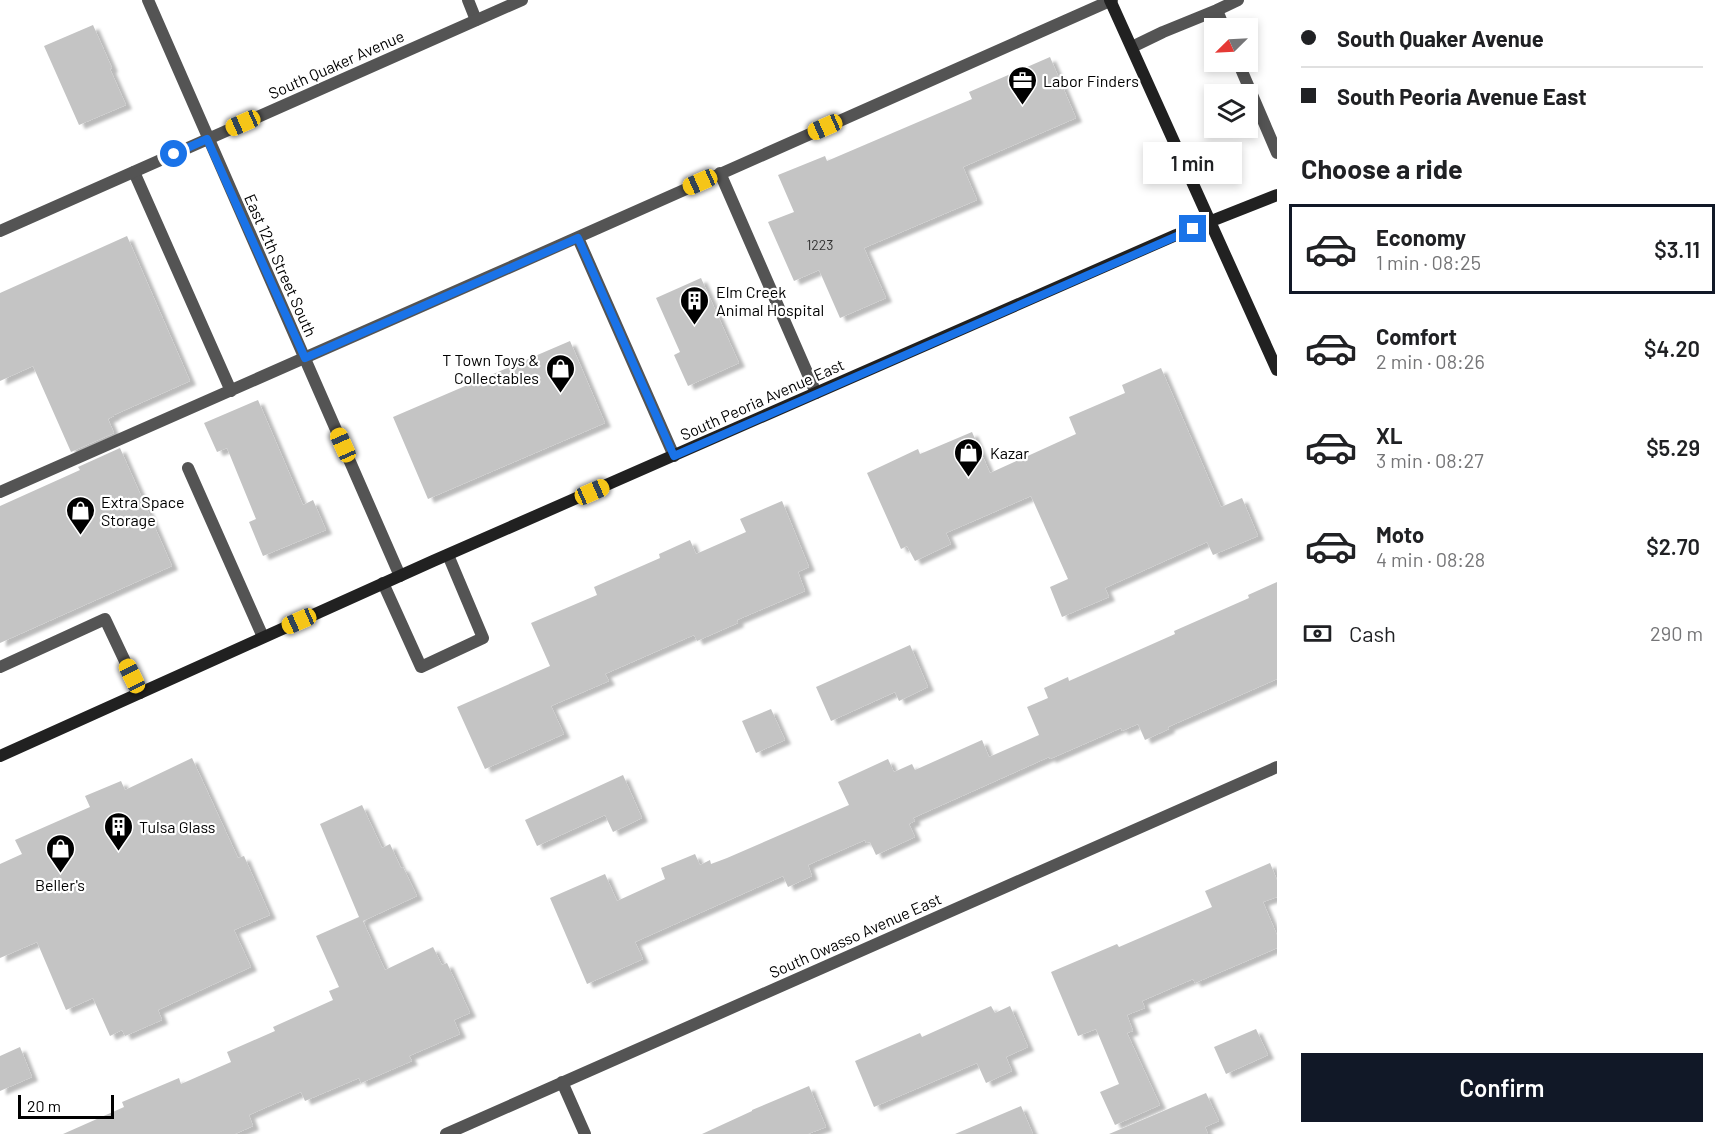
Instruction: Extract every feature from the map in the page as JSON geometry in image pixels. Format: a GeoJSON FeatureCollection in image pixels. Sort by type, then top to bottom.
{"type":"FeatureCollection","features":[{"type":"Feature","properties":{"kind":"main road"},"geometry":{"type":"LineString","coordinates":[[1111,0],[1277,370]]}},
{"type":"Feature","properties":{"kind":"main road","name":"South Peoria Avenue East"},"geometry":{"type":"LineString","coordinates":[[0,756],[383,583],[1176,236],[1277,195]]}},
{"type":"Feature","properties":{"kind":"street","name":"East 12th Street South"},"geometry":{"type":"LineString","coordinates":[[148,0],[400,576]]}},
{"type":"Feature","properties":{"kind":"street"},"geometry":{"type":"LineString","coordinates":[[468,0],[476,20]]}},
{"type":"Feature","properties":{"kind":"street","name":"South Quaker Avenue"},"geometry":{"type":"LineString","coordinates":[[0,231],[522,0]]}},
{"type":"Feature","properties":{"kind":"street"},"geometry":{"type":"LineString","coordinates":[[0,492],[1111,0]]}},
{"type":"Feature","properties":{"kind":"street"},"geometry":{"type":"LineString","coordinates":[[1132,47],[1238,0]]}},
{"type":"Feature","properties":{"kind":"street"},"geometry":{"type":"LineString","coordinates":[[1217,10],[1220,18]]}},
{"type":"Feature","properties":{"kind":"street"},"geometry":{"type":"LineString","coordinates":[[1242,72],[1277,153]]}},
{"type":"Feature","properties":{"kind":"street"},"geometry":{"type":"LineString","coordinates":[[134,172],[231,391]]}},
{"type":"Feature","properties":{"kind":"street"},"geometry":{"type":"LineString","coordinates":[[720,173],[816,393]]}},
{"type":"Feature","properties":{"kind":"street"},"geometry":{"type":"LineString","coordinates":[[578,238],[674,456]]}},
{"type":"Feature","properties":{"kind":"street"},"geometry":{"type":"LineString","coordinates":[[188,468],[263,637]]}},
{"type":"Feature","properties":{"kind":"street"},"geometry":{"type":"LineString","coordinates":[[383,583],[421,667],[483,638],[448,555]]}},
{"type":"Feature","properties":{"kind":"street"},"geometry":{"type":"LineString","coordinates":[[0,667],[105,619],[140,693]]}},
{"type":"Feature","properties":{"kind":"street","name":"South Owasso Avenue East"},"geometry":{"type":"LineString","coordinates":[[446,1134],[1277,767]]}},
{"type":"Feature","properties":{"kind":"street"},"geometry":{"type":"LineString","coordinates":[[562,1082],[585,1134]]}},
{"type":"Feature","properties":{"kind":"building"},"geometry":{"type":"Polygon","coordinates":[[[93,25],[126,105],[79,125],[44,46],[93,25]]]}},
{"type":"Feature","properties":{"kind":"building"},"geometry":{"type":"Polygon","coordinates":[[[1050,57],[1076,118],[963,167],[977,200],[864,248],[886,298],[840,318],[819,270],[794,281],[768,222],[794,212],[778,175],[825,156],[827,161],[972,99],[969,92],[1050,57]]]}},
{"type":"Feature","properties":{"kind":"building"},"geometry":{"type":"Polygon","coordinates":[[[127,236],[190,381],[114,415],[108,419],[114,433],[71,452],[33,366],[0,381],[0,293],[127,236]]]}},
{"type":"Feature","properties":{"kind":"building","name":"Elm Creek Animal Hospital"},"geometry":{"type":"Polygon","coordinates":[[[701,278],[739,363],[688,386],[674,355],[680,352],[656,298],[701,278]]]}},
{"type":"Feature","properties":{"kind":"building"},"geometry":{"type":"Polygon","coordinates":[[[570,341],[605,423],[428,499],[393,417],[570,341]]]}},
{"type":"Feature","properties":{"kind":"building"},"geometry":{"type":"Polygon","coordinates":[[[1161,368],[1221,507],[1242,498],[1258,536],[1213,555],[1207,542],[1105,588],[1109,597],[1062,617],[1050,587],[1068,579],[1031,496],[946,533],[951,544],[915,561],[907,546],[901,549],[867,473],[918,449],[920,454],[972,432],[990,473],[1076,434],[1069,417],[1125,393],[1122,385],[1161,368]]]}},
{"type":"Feature","properties":{"kind":"building"},"geometry":{"type":"Polygon","coordinates":[[[258,400],[303,505],[313,500],[326,530],[263,556],[249,522],[256,519],[227,448],[217,452],[204,423],[258,400]]]}},
{"type":"Feature","properties":{"kind":"building","name":"Extra Space Storage"},"geometry":{"type":"Polygon","coordinates":[[[120,448],[172,566],[0,643],[0,506],[80,470],[78,467],[120,448]]]}},
{"type":"Feature","properties":{"kind":"building"},"geometry":{"type":"Polygon","coordinates":[[[782,501],[809,567],[798,572],[805,591],[737,620],[738,623],[697,641],[694,635],[605,674],[609,681],[551,706],[564,734],[485,769],[457,707],[550,666],[531,623],[597,595],[594,587],[660,558],[659,554],[690,540],[696,554],[746,532],[740,519],[782,501]]]}},
{"type":"Feature","properties":{"kind":"building"},"geometry":{"type":"Polygon","coordinates":[[[1277,582],[1277,679],[1168,727],[1169,729],[1145,740],[1138,724],[1122,731],[1121,728],[1050,759],[1049,757],[913,818],[915,821],[909,824],[915,837],[876,855],[870,842],[866,843],[865,840],[808,865],[812,876],[788,887],[783,876],[635,942],[643,959],[587,984],[550,898],[605,874],[617,901],[665,879],[661,868],[695,854],[700,865],[710,860],[711,864],[727,858],[849,805],[838,782],[888,759],[894,772],[912,764],[915,770],[982,740],[989,757],[1039,735],[1027,707],[1048,698],[1044,688],[1068,677],[1069,681],[1175,634],[1174,631],[1249,598],[1248,595],[1277,582]]]}},
{"type":"Feature","properties":{"kind":"building"},"geometry":{"type":"Polygon","coordinates":[[[910,645],[928,687],[899,701],[895,692],[831,721],[816,687],[910,645]]]}},
{"type":"Feature","properties":{"kind":"building"},"geometry":{"type":"Polygon","coordinates":[[[771,709],[785,740],[756,753],[742,721],[771,709]]]}},
{"type":"Feature","properties":{"kind":"building"},"geometry":{"type":"Polygon","coordinates":[[[192,758],[238,858],[244,856],[270,915],[234,930],[251,967],[158,1010],[162,1020],[125,1036],[122,1030],[110,1036],[93,998],[66,1010],[37,942],[0,958],[0,864],[22,854],[15,840],[90,807],[85,796],[121,781],[125,790],[192,758]]]}},
{"type":"Feature","properties":{"kind":"building"},"geometry":{"type":"Polygon","coordinates":[[[623,775],[642,818],[613,832],[605,815],[537,846],[525,820],[623,775]]]}},
{"type":"Feature","properties":{"kind":"building"},"geometry":{"type":"Polygon","coordinates":[[[362,805],[382,848],[390,844],[417,896],[363,921],[385,970],[433,947],[442,965],[447,963],[470,1013],[454,1020],[460,1034],[409,1056],[412,1061],[361,1083],[359,1078],[305,1101],[301,1092],[249,1115],[253,1126],[235,1134],[63,1134],[124,1107],[122,1102],[179,1078],[181,1084],[231,1062],[227,1052],[275,1031],[273,1027],[333,1000],[329,991],[339,987],[316,936],[359,917],[320,824],[362,805]]]}},
{"type":"Feature","properties":{"kind":"building"},"geometry":{"type":"Polygon","coordinates":[[[1270,863],[1277,880],[1277,897],[1263,902],[1277,935],[1277,948],[1195,983],[1193,979],[1142,1001],[1145,1008],[1127,1015],[1133,1031],[1127,1033],[1160,1105],[1115,1125],[1100,1092],[1119,1084],[1096,1029],[1078,1036],[1051,972],[1117,944],[1119,947],[1212,907],[1205,891],[1270,863]]]}},
{"type":"Feature","properties":{"kind":"building"},"geometry":{"type":"Polygon","coordinates":[[[991,1006],[995,1013],[1010,1006],[1028,1047],[1006,1057],[1012,1071],[986,1083],[977,1063],[874,1107],[855,1061],[920,1033],[922,1037],[991,1006]]]}},
{"type":"Feature","properties":{"kind":"building"},"geometry":{"type":"Polygon","coordinates":[[[1256,1029],[1268,1055],[1226,1074],[1214,1047],[1256,1029]]]}},
{"type":"Feature","properties":{"kind":"building"},"geometry":{"type":"Polygon","coordinates":[[[20,1047],[32,1077],[0,1091],[0,1056],[20,1047]]]}},
{"type":"Feature","properties":{"kind":"building"},"geometry":{"type":"Polygon","coordinates":[[[809,1086],[826,1127],[808,1134],[702,1134],[752,1110],[809,1086]]]}},
{"type":"Feature","properties":{"kind":"building"},"geometry":{"type":"Polygon","coordinates":[[[1206,1093],[1219,1121],[1205,1127],[1208,1134],[1109,1134],[1206,1093]]]}},
{"type":"Feature","properties":{"kind":"building"},"geometry":{"type":"Polygon","coordinates":[[[1021,1106],[1033,1134],[955,1134],[1021,1106]]]}},
{"type":"Feature","properties":{"kind":"place","name":"Labor Finders"},"geometry":{"type":"Point","coordinates":[1022,106]}},
{"type":"Feature","properties":{"kind":"place","name":"Elm Creek Animal Hospital"},"geometry":{"type":"Point","coordinates":[695,326]}},
{"type":"Feature","properties":{"kind":"place","name":"T Town Toys & Collectables"},"geometry":{"type":"Point","coordinates":[560,394]}},
{"type":"Feature","properties":{"kind":"place","name":"Kazar"},"geometry":{"type":"Point","coordinates":[969,478]}},
{"type":"Feature","properties":{"kind":"place","name":"Extra Space Storage"},"geometry":{"type":"Point","coordinates":[80,536]}},
{"type":"Feature","properties":{"kind":"place","name":"Tulsa Glass"},"geometry":{"type":"Point","coordinates":[118,852]}},
{"type":"Feature","properties":{"kind":"place","name":"Beller's"},"geometry":{"type":"Point","coordinates":[60,874]}},
{"type":"Feature","properties":{"kind":"route"},"geometry":{"type":"LineString","coordinates":[[174,154],[207,139],[305,358],[578,238],[674,456],[1193,229]]}}]}
